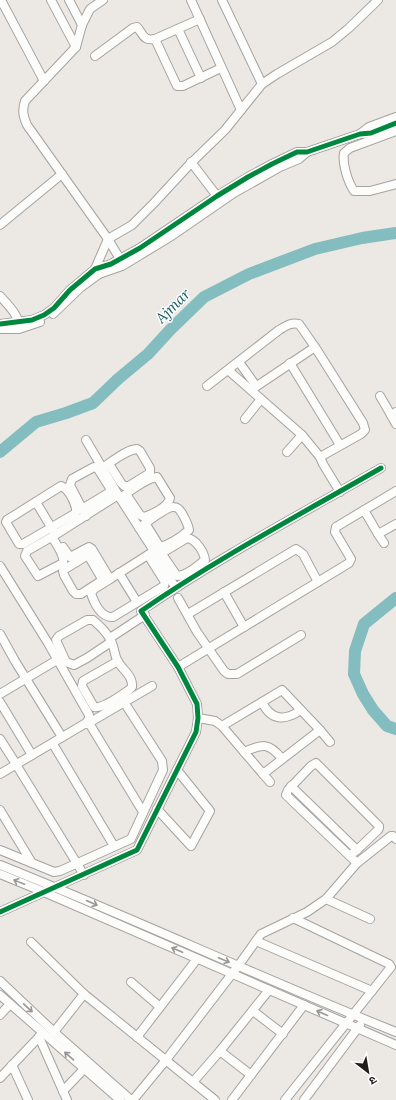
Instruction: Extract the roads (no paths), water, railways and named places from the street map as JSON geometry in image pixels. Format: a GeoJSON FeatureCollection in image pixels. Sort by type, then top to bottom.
{"type":"FeatureCollection","features":[{"type":"Feature","properties":{"kind":"street"},"geometry":{"type":"LineString","coordinates":[[1,0],[44,81]]}},
{"type":"Feature","properties":{"kind":"street"},"geometry":{"type":"LineString","coordinates":[[50,0],[76,47]]}},
{"type":"Feature","properties":{"kind":"street"},"geometry":{"type":"LineString","coordinates":[[69,0],[82,25]]}},
{"type":"Feature","properties":{"kind":"street"},"geometry":{"type":"LineString","coordinates":[[74,0],[74,4],[82,25]]}},
{"type":"Feature","properties":{"kind":"street"},"geometry":{"type":"LineString","coordinates":[[103,0],[90,9],[82,25],[76,47],[26,101],[23,108],[23,116],[27,125],[108,239],[120,259]]}},
{"type":"Feature","properties":{"kind":"street"},"geometry":{"type":"LineString","coordinates":[[191,0],[241,110]]}},
{"type":"Feature","properties":{"kind":"street"},"geometry":{"type":"LineString","coordinates":[[222,0],[262,84]]}},
{"type":"Feature","properties":{"kind":"street"},"geometry":{"type":"LineString","coordinates":[[97,272],[108,239],[132,225],[191,162],[224,130],[262,84],[332,42],[378,0]]}},
{"type":"Feature","properties":{"kind":"street"},"geometry":{"type":"LineString","coordinates":[[95,56],[133,28],[137,27],[148,40],[155,39],[200,19]]}},
{"type":"Feature","properties":{"kind":"street"},"geometry":{"type":"LineString","coordinates":[[178,29],[201,78]]}},
{"type":"Feature","properties":{"kind":"street"},"geometry":{"type":"LineString","coordinates":[[155,39],[177,86],[184,86],[221,68]]}},
{"type":"Feature","properties":{"kind":"street"},"geometry":{"type":"LineString","coordinates":[[360,134],[369,127],[396,117]]}},
{"type":"Feature","properties":{"kind":"street"},"geometry":{"type":"LineString","coordinates":[[0,329],[19,326],[44,315],[54,308],[70,290],[97,272],[140,248],[217,196],[233,190],[280,166],[299,159],[307,152],[360,134],[370,133],[396,123]]}},
{"type":"Feature","properties":{"kind":"street"},"geometry":{"type":"LineString","coordinates":[[396,131],[350,148],[344,153],[343,158],[347,174],[354,191],[370,191],[396,184]]}},
{"type":"Feature","properties":{"kind":"street"},"geometry":{"type":"LineString","coordinates":[[191,162],[217,196]]}},
{"type":"Feature","properties":{"kind":"street"},"geometry":{"type":"LineString","coordinates":[[0,225],[62,174]]}},
{"type":"Feature","properties":{"kind":"street"},"geometry":{"type":"LineString","coordinates":[[97,272],[122,266],[137,257],[173,235],[233,190]]}},
{"type":"Feature","properties":{"kind":"street"},"geometry":{"type":"LineString","coordinates":[[0,296],[11,308],[19,326]]}},
{"type":"Feature","properties":{"kind":"street"},"geometry":{"type":"LineString","coordinates":[[0,324],[19,326]]}},
{"type":"Feature","properties":{"kind":"street"},"geometry":{"type":"LineString","coordinates":[[207,386],[279,330],[289,324],[299,324],[363,423],[365,430],[361,434],[320,457]]}},
{"type":"Feature","properties":{"kind":"street"},"geometry":{"type":"LineString","coordinates":[[253,388],[315,347]]}},
{"type":"Feature","properties":{"kind":"street"},"geometry":{"type":"LineString","coordinates":[[239,362],[253,388],[261,399],[302,435],[320,457],[340,492]]}},
{"type":"Feature","properties":{"kind":"street"},"geometry":{"type":"LineString","coordinates":[[290,363],[340,445]]}},
{"type":"Feature","properties":{"kind":"street"},"geometry":{"type":"LineString","coordinates":[[228,370],[253,388]]}},
{"type":"Feature","properties":{"kind":"street"},"geometry":{"type":"LineString","coordinates":[[380,396],[393,413],[396,424]]}},
{"type":"Feature","properties":{"kind":"street"},"geometry":{"type":"LineString","coordinates":[[245,419],[261,399]]}},
{"type":"Feature","properties":{"kind":"street"},"geometry":{"type":"LineString","coordinates":[[287,452],[302,435]]}},
{"type":"Feature","properties":{"kind":"street"},"geometry":{"type":"LineString","coordinates":[[86,440],[106,466],[120,483],[124,486],[129,486],[150,473],[150,468],[140,451],[137,449],[128,452],[106,466]]}},
{"type":"Feature","properties":{"kind":"street"},"geometry":{"type":"LineString","coordinates":[[106,466],[121,496],[142,526],[160,547],[165,546],[188,530],[188,524],[178,508],[173,506],[142,526]]}},
{"type":"Feature","properties":{"kind":"street"},"geometry":{"type":"LineString","coordinates":[[36,502],[53,534],[64,560],[62,563],[38,576],[25,556],[25,553],[27,551],[53,534],[84,512],[110,492],[110,488],[98,469],[94,467],[72,479],[70,485],[84,512]]}},
{"type":"Feature","properties":{"kind":"street"},"geometry":{"type":"LineString","coordinates":[[0,912],[137,850],[196,732],[198,718],[197,704],[178,667],[142,610],[176,588],[381,468]]}},
{"type":"Feature","properties":{"kind":"street"},"geometry":{"type":"LineString","coordinates":[[84,512],[121,496],[152,478],[157,477],[170,498],[169,502],[159,510],[144,517],[140,515],[121,496]]}},
{"type":"Feature","properties":{"kind":"street"},"geometry":{"type":"LineString","coordinates":[[61,486],[66,489],[77,509],[76,513],[53,534],[19,544],[6,522],[61,486]]}},
{"type":"Feature","properties":{"kind":"street"},"geometry":{"type":"LineString","coordinates":[[178,667],[349,563],[351,559],[335,532],[336,527],[396,491]]}},
{"type":"Feature","properties":{"kind":"street"},"geometry":{"type":"LineString","coordinates":[[364,510],[384,543]]}},
{"type":"Feature","properties":{"kind":"street"},"geometry":{"type":"LineString","coordinates":[[378,534],[396,524]]}},
{"type":"Feature","properties":{"kind":"street"},"geometry":{"type":"LineString","coordinates":[[142,526],[155,554],[165,582],[164,586],[113,617],[107,618],[103,615],[92,598],[91,593],[94,589],[119,573],[155,554],[187,538],[193,540],[197,544],[205,557],[205,560],[188,572],[177,576],[155,554]]}},
{"type":"Feature","properties":{"kind":"street"},"geometry":{"type":"LineString","coordinates":[[53,534],[70,557],[89,548],[102,579],[81,594],[76,594],[63,571],[91,554]]}},
{"type":"Feature","properties":{"kind":"street"},"geometry":{"type":"LineString","coordinates":[[188,614],[296,549],[303,554],[318,582]]}},
{"type":"Feature","properties":{"kind":"street"},"geometry":{"type":"LineString","coordinates":[[91,554],[110,579]]}},
{"type":"Feature","properties":{"kind":"street"},"geometry":{"type":"LineString","coordinates":[[155,554],[176,588]]}},
{"type":"Feature","properties":{"kind":"street"},"geometry":{"type":"LineString","coordinates":[[0,566],[89,715],[89,719],[86,723],[0,775]]}},
{"type":"Feature","properties":{"kind":"street"},"geometry":{"type":"LineString","coordinates":[[119,573],[137,602]]}},
{"type":"Feature","properties":{"kind":"street"},"geometry":{"type":"LineString","coordinates":[[224,592],[244,627]]}},
{"type":"Feature","properties":{"kind":"street"},"geometry":{"type":"LineString","coordinates":[[178,598],[197,632],[228,674],[237,674],[300,635]]}},
{"type":"Feature","properties":{"kind":"street"},"geometry":{"type":"LineString","coordinates":[[118,661],[83,681],[82,686],[94,707],[104,705],[132,687],[131,677],[118,661],[111,640],[93,620],[87,620],[59,636],[56,640],[56,644],[66,662],[74,665],[88,658],[111,640],[145,615]]}},
{"type":"Feature","properties":{"kind":"street"},"geometry":{"type":"LineString","coordinates":[[0,634],[62,737]]}},
{"type":"Feature","properties":{"kind":"street"},"geometry":{"type":"LineString","coordinates":[[0,694],[57,660]]}},
{"type":"Feature","properties":{"kind":"street"},"geometry":{"type":"LineString","coordinates":[[16,765],[152,686]]}},
{"type":"Feature","properties":{"kind":"street"},"geometry":{"type":"LineString","coordinates":[[222,726],[282,690],[330,742]]}},
{"type":"Feature","properties":{"kind":"street"},"geometry":{"type":"LineString","coordinates":[[0,702],[32,755]]}},
{"type":"Feature","properties":{"kind":"street"},"geometry":{"type":"LineString","coordinates":[[0,850],[54,872],[60,871],[130,838],[164,770],[162,761],[124,702]]}},
{"type":"Feature","properties":{"kind":"street"},"geometry":{"type":"LineString","coordinates":[[262,702],[269,713],[276,717],[288,717],[301,710]]}},
{"type":"Feature","properties":{"kind":"street"},"geometry":{"type":"LineString","coordinates":[[198,718],[215,721],[222,726],[270,782]]}},
{"type":"Feature","properties":{"kind":"street"},"geometry":{"type":"LineString","coordinates":[[89,723],[143,812]]}},
{"type":"Feature","properties":{"kind":"street"},"geometry":{"type":"LineString","coordinates":[[263,774],[320,730]]}},
{"type":"Feature","properties":{"kind":"street"},"geometry":{"type":"LineString","coordinates":[[0,739],[84,875]]}},
{"type":"Feature","properties":{"kind":"street"},"geometry":{"type":"LineString","coordinates":[[53,744],[114,846]]}},
{"type":"Feature","properties":{"kind":"street"},"geometry":{"type":"LineString","coordinates":[[244,752],[260,745],[267,746],[275,750],[282,759]]}},
{"type":"Feature","properties":{"kind":"street"},"geometry":{"type":"LineString","coordinates":[[350,857],[379,828],[379,826],[316,763],[291,786],[286,795],[350,857],[357,863]]}},
{"type":"Feature","properties":{"kind":"street"},"geometry":{"type":"LineString","coordinates":[[157,809],[191,846],[210,811],[177,770]]}},
{"type":"Feature","properties":{"kind":"street"},"geometry":{"type":"LineString","coordinates":[[291,786],[357,850]]}},
{"type":"Feature","properties":{"kind":"street"},"geometry":{"type":"LineString","coordinates":[[0,810],[32,863]]}},
{"type":"Feature","properties":{"kind":"street"},"geometry":{"type":"LineString","coordinates":[[377,830],[384,836]]}},
{"type":"Feature","properties":{"kind":"street"},"geometry":{"type":"LineString","coordinates":[[0,981],[54,1032],[132,1100],[166,1060],[261,934],[326,900],[357,863],[391,836],[396,839]]}},
{"type":"Feature","properties":{"kind":"street"},"geometry":{"type":"LineString","coordinates":[[0,864],[352,1015],[396,1032]]}},
{"type":"Feature","properties":{"kind":"street"},"geometry":{"type":"LineString","coordinates":[[0,874],[396,1046]]}},
{"type":"Feature","properties":{"kind":"street"},"geometry":{"type":"LineString","coordinates":[[326,900],[370,919]]}},
{"type":"Feature","properties":{"kind":"street"},"geometry":{"type":"LineString","coordinates":[[284,1100],[391,968],[390,964],[293,918]]}},
{"type":"Feature","properties":{"kind":"street"},"geometry":{"type":"LineString","coordinates":[[256,941],[372,992]]}},
{"type":"Feature","properties":{"kind":"street"},"geometry":{"type":"LineString","coordinates":[[31,942],[84,994],[215,1100]]}},
{"type":"Feature","properties":{"kind":"street"},"geometry":{"type":"LineString","coordinates":[[137,1037],[197,959]]}},
{"type":"Feature","properties":{"kind":"street"},"geometry":{"type":"LineString","coordinates":[[131,982],[160,1007]]}},
{"type":"Feature","properties":{"kind":"street"},"geometry":{"type":"LineString","coordinates":[[192,1082],[220,1051],[269,990]]}},
{"type":"Feature","properties":{"kind":"street"},"geometry":{"type":"LineString","coordinates":[[54,1032],[84,994]]}},
{"type":"Feature","properties":{"kind":"street"},"geometry":{"type":"LineString","coordinates":[[0,995],[40,1035],[84,1069],[120,1100]]}},
{"type":"Feature","properties":{"kind":"street"},"geometry":{"type":"LineString","coordinates":[[0,1015],[10,1004]]}},
{"type":"Feature","properties":{"kind":"street"},"geometry":{"type":"LineString","coordinates":[[232,1100],[304,1005]]}},
{"type":"Feature","properties":{"kind":"street"},"geometry":{"type":"LineString","coordinates":[[253,1011],[283,1034]]}},
{"type":"Feature","properties":{"kind":"street"},"geometry":{"type":"LineString","coordinates":[[304,1100],[364,1019]]}},
{"type":"Feature","properties":{"kind":"street"},"geometry":{"type":"LineString","coordinates":[[0,1078],[40,1035]]}},
{"type":"Feature","properties":{"kind":"street"},"geometry":{"type":"LineString","coordinates":[[40,1035],[67,1100]]}},
{"type":"Feature","properties":{"kind":"street"},"geometry":{"type":"LineString","coordinates":[[220,1051],[251,1075]]}},
{"type":"Feature","properties":{"kind":"street"},"geometry":{"type":"LineString","coordinates":[[12,1065],[28,1100]]}},
{"type":"Feature","properties":{"kind":"street"},"geometry":{"type":"LineString","coordinates":[[63,1091],[84,1069]]}},
{"type":"Feature","properties":{"kind":"waterway","name":"Ajmar"},"geometry":{"type":"LineString","coordinates":[[0,452],[36,422],[93,403],[118,379],[148,354],[204,297],[249,274],[315,249],[362,238],[396,233]]}},
{"type":"Feature","properties":{"kind":"waterway","name":"Ajmar"},"geometry":{"type":"LineString","coordinates":[[396,598],[364,624],[355,651],[354,674],[363,694],[373,710],[387,726],[396,729]]}}]}
